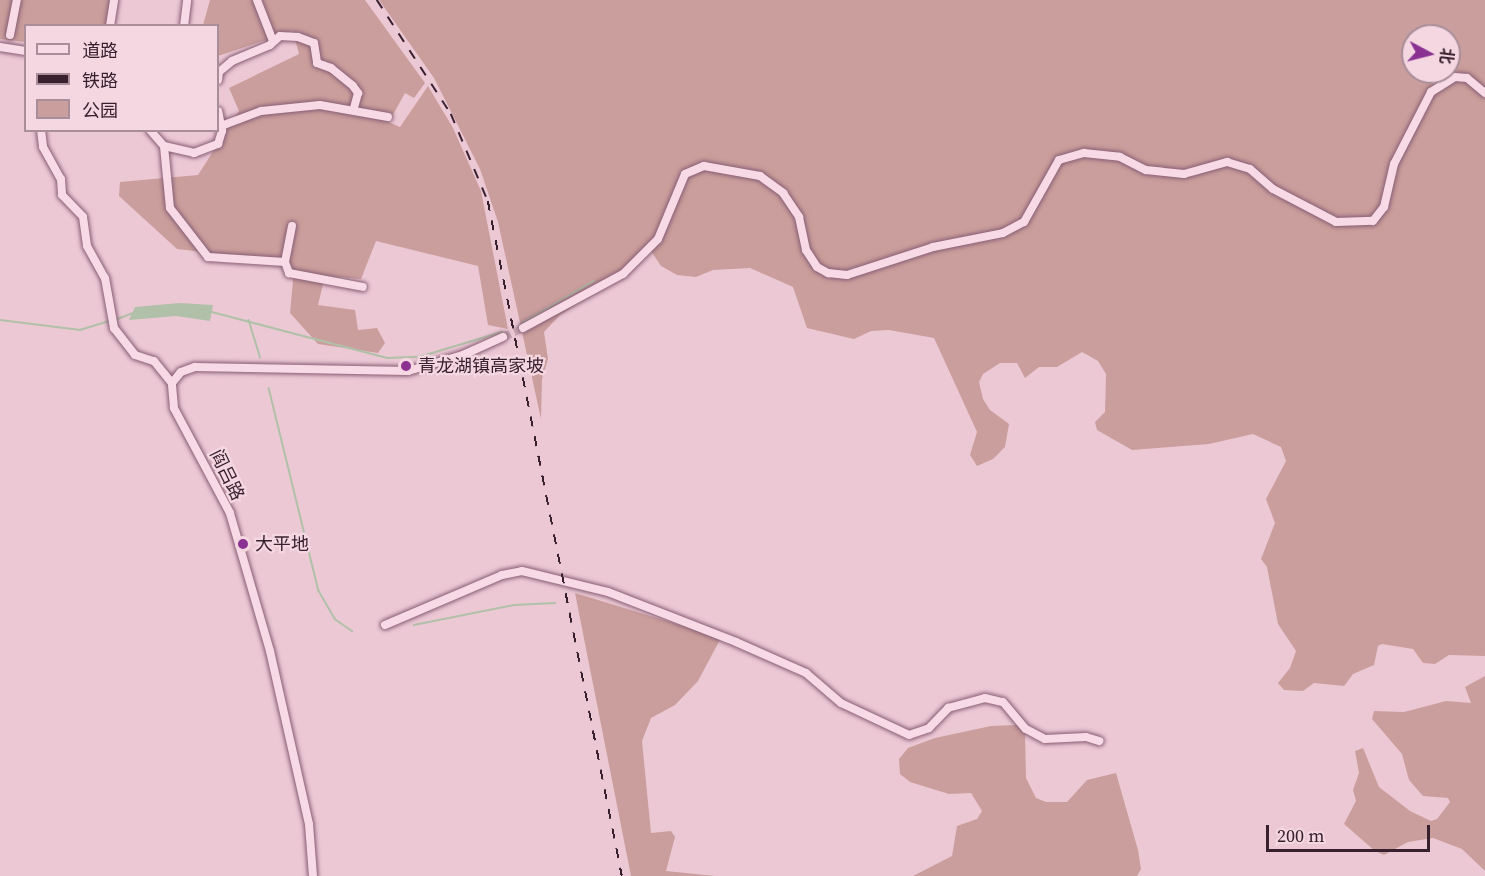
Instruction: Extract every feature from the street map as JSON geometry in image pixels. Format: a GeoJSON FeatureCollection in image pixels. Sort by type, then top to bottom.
{"type":"FeatureCollection","features":[{"type":"Feature","properties":{"kind":"street"},"geometry":{"type":"LineString","coordinates":[[10,35],[16,0]]}},
{"type":"Feature","properties":{"kind":"street"},"geometry":{"type":"LineString","coordinates":[[110,24],[114,0]]}},
{"type":"Feature","properties":{"kind":"street"},"geometry":{"type":"LineString","coordinates":[[184,24],[187,0]]}},
{"type":"Feature","properties":{"kind":"street"},"geometry":{"type":"LineString","coordinates":[[257,0],[273,41]]}},
{"type":"Feature","properties":{"kind":"street"},"geometry":{"type":"LineString","coordinates":[[219,78],[224,66],[280,36],[314,42],[317,63],[331,68],[358,93],[354,108]]}},
{"type":"Feature","properties":{"kind":"street"},"geometry":{"type":"LineString","coordinates":[[0,46],[24,51]]}},
{"type":"Feature","properties":{"kind":"street"},"geometry":{"type":"LineString","coordinates":[[523,328],[623,274],[658,239],[685,174],[704,166],[760,176],[783,193],[799,217],[806,250],[817,267],[828,273],[847,275],[933,247],[1003,233],[1024,222],[1059,160],[1084,153],[1120,157],[1146,170],[1184,174],[1227,162],[1250,169],[1273,189],[1336,222],[1373,221],[1383,207],[1394,164],[1431,92],[1455,77],[1467,78],[1485,93]]}},
{"type":"Feature","properties":{"kind":"street"},"geometry":{"type":"LineString","coordinates":[[221,126],[261,111],[320,105],[354,108],[388,117]]}},
{"type":"Feature","properties":{"kind":"street"},"geometry":{"type":"LineString","coordinates":[[164,147],[194,153],[218,144],[221,126],[219,116]]}},
{"type":"Feature","properties":{"kind":"street"},"geometry":{"type":"LineString","coordinates":[[41,132],[43,147],[61,179],[62,195],[83,217],[87,246],[105,278],[114,328],[135,355],[154,361],[172,383],[178,374],[195,367],[408,371],[463,355],[503,337]]}},
{"type":"Feature","properties":{"kind":"street"},"geometry":{"type":"LineString","coordinates":[[152,132],[164,147],[170,208],[208,257],[285,262]]}},
{"type":"Feature","properties":{"kind":"street"},"geometry":{"type":"LineString","coordinates":[[292,226],[285,262],[289,273],[363,287]]}},
{"type":"Feature","properties":{"kind":"street","name":"阎吕路"},"geometry":{"type":"LineString","coordinates":[[172,383],[174,408],[230,513],[270,651],[309,824],[313,876]]}},
{"type":"Feature","properties":{"kind":"street"},"geometry":{"type":"LineString","coordinates":[[385,625],[502,575],[522,571],[608,592],[719,634],[806,673],[842,703],[909,735],[930,728],[948,708],[985,698],[1002,702],[1026,729],[1046,739],[1086,737],[1099,741]]}},
{"type":"Feature","properties":{"kind":"green space"},"geometry":{"type":"Polygon","coordinates":[[[0,0],[110,0],[106,24],[24,24],[24,42],[0,39],[0,0]]]}},
{"type":"Feature","properties":{"kind":"green space"},"geometry":{"type":"Polygon","coordinates":[[[210,0],[365,0],[425,83],[414,98],[405,93],[389,122],[400,127],[428,86],[453,128],[481,191],[508,329],[488,325],[478,266],[376,241],[361,279],[325,276],[318,305],[355,310],[358,330],[377,328],[385,343],[378,353],[318,344],[290,313],[294,270],[289,262],[177,249],[119,196],[120,182],[198,175],[239,111],[229,88],[299,54],[293,31],[219,56],[219,24],[203,24],[210,0]]]}},
{"type":"Feature","properties":{"kind":"green space"},"geometry":{"type":"Polygon","coordinates":[[[379,0],[1485,0],[1485,656],[1449,655],[1435,664],[1423,663],[1413,649],[1382,644],[1378,646],[1374,665],[1353,674],[1344,686],[1314,683],[1303,691],[1284,690],[1278,683],[1290,668],[1296,651],[1278,624],[1267,567],[1261,559],[1275,523],[1266,499],[1286,461],[1281,447],[1253,434],[1209,444],[1132,450],[1097,430],[1095,422],[1105,412],[1106,374],[1098,361],[1082,352],[1057,367],[1039,367],[1025,378],[1017,363],[1000,363],[983,374],[979,382],[983,399],[990,410],[1009,424],[1005,447],[993,459],[977,466],[970,455],[977,432],[934,338],[889,330],[871,331],[854,339],[807,328],[793,287],[750,268],[713,270],[696,277],[677,275],[661,266],[651,251],[630,271],[560,315],[544,332],[548,359],[542,379],[541,419],[498,222],[480,169],[434,78],[379,0]]]}},
{"type":"Feature","properties":{"kind":"green space"},"geometry":{"type":"Polygon","coordinates":[[[575,593],[683,626],[688,620],[723,634],[698,681],[675,705],[651,718],[642,741],[651,833],[671,831],[675,837],[666,871],[715,876],[631,876],[575,593]]]}},
{"type":"Feature","properties":{"kind":"green space"},"geometry":{"type":"Polygon","coordinates":[[[1485,676],[1485,871],[1462,849],[1433,838],[1408,842],[1384,855],[1375,851],[1344,824],[1356,801],[1353,790],[1359,773],[1355,751],[1363,748],[1379,787],[1410,811],[1431,821],[1437,819],[1450,802],[1448,798],[1423,796],[1409,780],[1402,754],[1372,719],[1374,711],[1404,712],[1446,701],[1471,703],[1465,687],[1485,676]]]}},
{"type":"Feature","properties":{"kind":"green space"},"geometry":{"type":"Polygon","coordinates":[[[1017,725],[1025,732],[1026,778],[1036,798],[1046,802],[1067,802],[1087,780],[1116,773],[1138,850],[1141,869],[1137,876],[913,876],[952,856],[957,826],[977,819],[982,811],[971,793],[949,794],[910,782],[900,774],[899,759],[908,748],[935,738],[991,726],[1017,725]]]}},
{"type":"Feature","properties":{"kind":"shaded area"},"geometry":{"type":"Polygon","coordinates":[[[179,303],[213,305],[210,321],[176,316],[129,320],[135,307],[179,303]]]}},
{"type":"Feature","properties":{"kind":"waterway"},"geometry":{"type":"LineString","coordinates":[[522,323],[594,281]]}},
{"type":"Feature","properties":{"kind":"waterway"},"geometry":{"type":"LineString","coordinates":[[212,312],[387,358],[419,357],[502,332]]}},
{"type":"Feature","properties":{"kind":"waterway"},"geometry":{"type":"LineString","coordinates":[[115,320],[133,313]]}},
{"type":"Feature","properties":{"kind":"waterway"},"geometry":{"type":"LineString","coordinates":[[0,320],[80,330],[110,321]]}},
{"type":"Feature","properties":{"kind":"waterway"},"geometry":{"type":"LineString","coordinates":[[249,320],[260,357]]}},
{"type":"Feature","properties":{"kind":"waterway"},"geometry":{"type":"LineString","coordinates":[[269,388],[319,591],[335,619],[352,631]]}},
{"type":"Feature","properties":{"kind":"waterway"},"geometry":{"type":"LineString","coordinates":[[414,625],[514,605],[555,603]]}},
{"type":"Feature","properties":{"kind":"tunnel"},"geometry":{"type":"LineString","coordinates":[[503,337],[523,328]]}},
{"type":"Feature","properties":{"kind":"railway"},"geometry":{"type":"LineString","coordinates":[[377,0],[451,114],[488,201],[622,876]]}},
{"type":"Feature","properties":{"kind":"place","name":"青龙湖镇高家坡"},"geometry":{"type":"Point","coordinates":[406,366]}},
{"type":"Feature","properties":{"kind":"place","name":"大平地"},"geometry":{"type":"Point","coordinates":[243,544]}}]}
